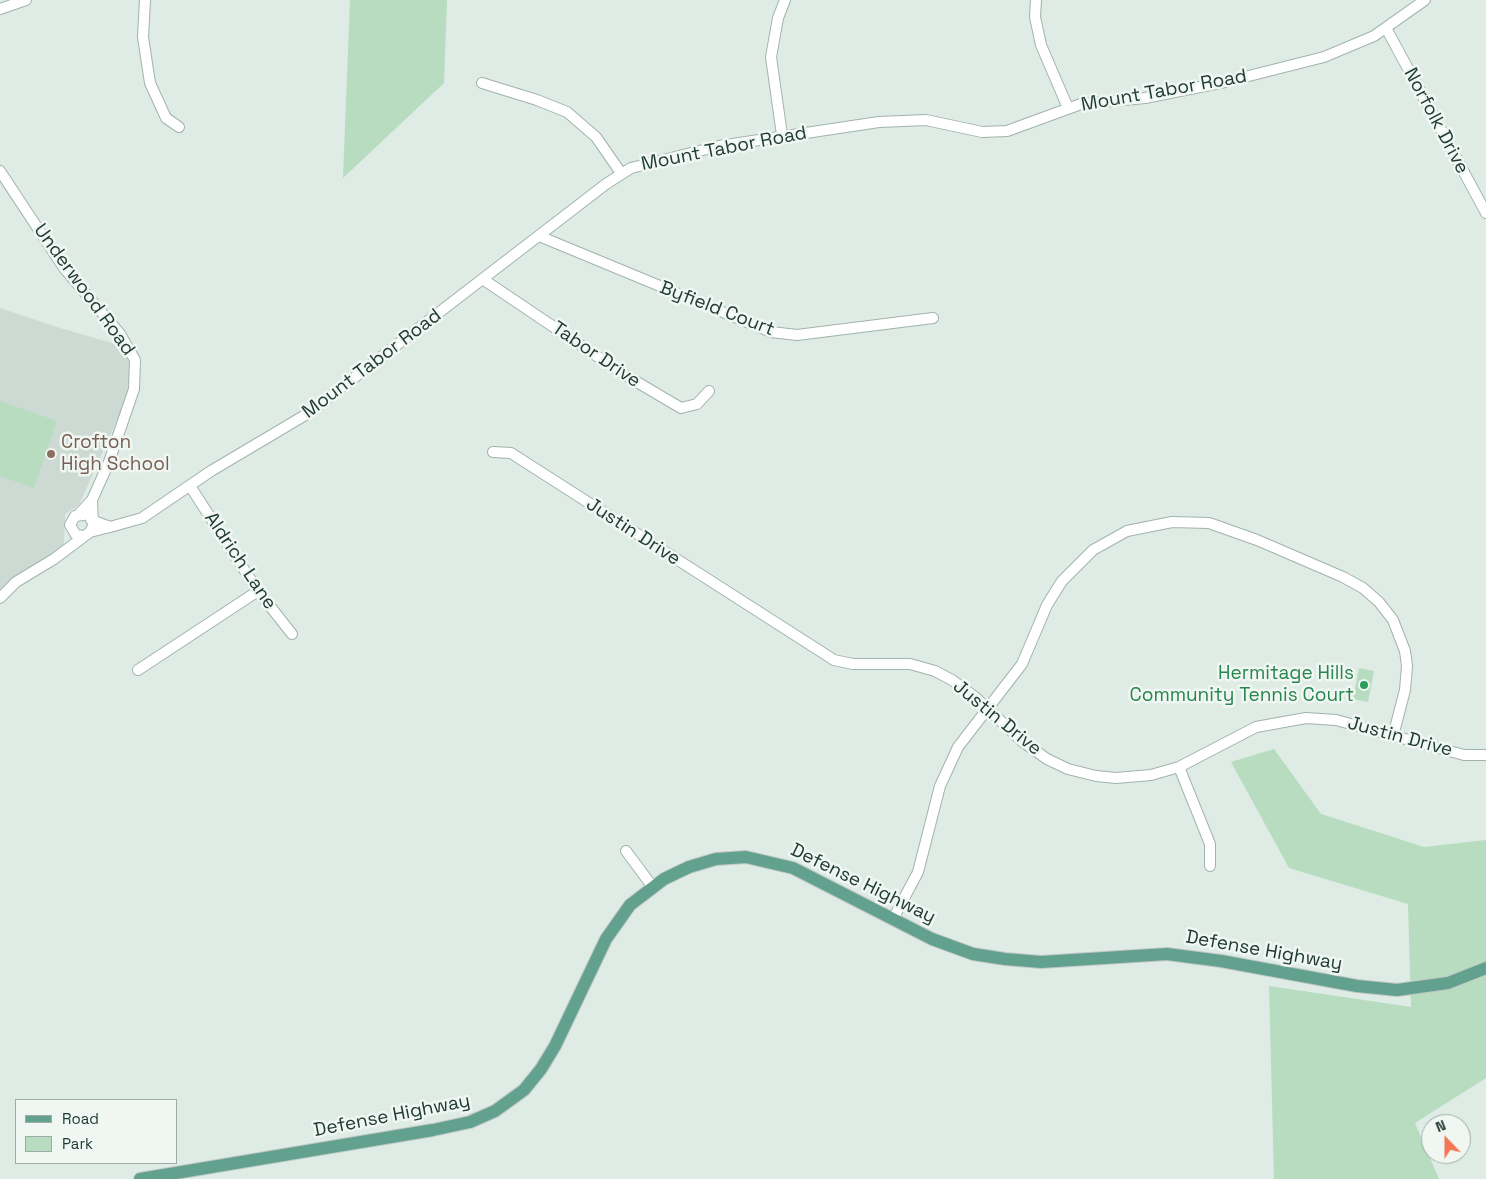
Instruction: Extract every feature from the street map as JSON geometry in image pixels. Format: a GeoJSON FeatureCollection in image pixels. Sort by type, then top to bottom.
{"type":"FeatureCollection","features":[{"type":"Feature","properties":{"kind":"main road","name":"Defense Highway"},"geometry":{"type":"LineString","coordinates":[[140,1179],[433,1130],[470,1122],[495,1111],[524,1090],[541,1069],[614,925],[630,905],[652,886],[676,872],[702,863],[730,858],[760,859],[793,868],[959,950],[989,957],[1021,961],[1065,961],[1167,954],[1220,960],[1357,986],[1398,990],[1448,983],[1486,968]]}},
{"type":"Feature","properties":{"kind":"street"},"geometry":{"type":"LineString","coordinates":[[0,9],[26,0]]}},
{"type":"Feature","properties":{"kind":"street"},"geometry":{"type":"LineString","coordinates":[[145,0],[143,37],[150,83],[166,118],[180,127]]}},
{"type":"Feature","properties":{"kind":"street"},"geometry":{"type":"LineString","coordinates":[[782,135],[771,57],[778,18],[785,0]]}},
{"type":"Feature","properties":{"kind":"street"},"geometry":{"type":"LineString","coordinates":[[1036,0],[1035,17],[1041,45],[1068,108]]}},
{"type":"Feature","properties":{"kind":"street","name":"Mount Tabor Road"},"geometry":{"type":"LineString","coordinates":[[86,534],[142,518],[323,403],[621,173],[658,159],[782,135],[912,120],[997,132],[1017,128],[1068,108],[1094,101],[1145,98],[1247,78],[1343,51],[1386,28],[1425,0]]}},
{"type":"Feature","properties":{"kind":"street","name":"Norfolk Drive"},"geometry":{"type":"LineString","coordinates":[[1386,28],[1486,213]]}},
{"type":"Feature","properties":{"kind":"street"},"geometry":{"type":"LineString","coordinates":[[482,83],[537,100],[567,112],[597,139],[621,173]]}},
{"type":"Feature","properties":{"kind":"street","name":"Underwood Road"},"geometry":{"type":"LineString","coordinates":[[0,171],[64,268],[120,334],[135,360],[136,378],[130,403],[109,462],[92,500],[78,514]]}},
{"type":"Feature","properties":{"kind":"street","name":"Byfield Court"},"geometry":{"type":"LineString","coordinates":[[540,236],[772,332],[797,335],[933,318]]}},
{"type":"Feature","properties":{"kind":"street","name":"Tabor Drive"},"geometry":{"type":"LineString","coordinates":[[484,280],[632,379],[681,408],[696,404],[709,391]]}},
{"type":"Feature","properties":{"kind":"street","name":"Justin Drive"},"geometry":{"type":"LineString","coordinates":[[493,452],[511,453],[834,660],[853,664],[898,663],[922,667],[952,680],[1035,751],[1068,769],[1096,776],[1116,778],[1151,775],[1179,767],[1256,727],[1291,720],[1336,720],[1464,754],[1486,755]]}},
{"type":"Feature","properties":{"kind":"street","name":"Aldrich Lane"},"geometry":{"type":"LineString","coordinates":[[190,486],[258,591],[292,634]]}},
{"type":"Feature","properties":{"kind":"street","name":"Underwood Road"},"geometry":{"type":"LineString","coordinates":[[91,519],[92,500]]}},
{"type":"Feature","properties":{"kind":"street"},"geometry":{"type":"LineString","coordinates":[[64,552],[73,518],[78,514],[85,515],[110,527]]}},
{"type":"Feature","properties":{"kind":"street"},"geometry":{"type":"LineString","coordinates":[[0,598],[16,582],[64,552],[86,534],[93,526],[91,519]]}},
{"type":"Feature","properties":{"kind":"street"},"geometry":{"type":"LineString","coordinates":[[893,919],[918,872],[934,804],[958,747],[1022,664],[1047,605],[1062,581],[1083,558],[1106,542],[1127,531],[1159,523],[1191,521],[1230,529],[1343,577],[1364,588],[1379,602],[1397,629],[1407,666],[1405,690],[1393,736]]}},
{"type":"Feature","properties":{"kind":"street"},"geometry":{"type":"LineString","coordinates":[[71,529],[76,535],[86,534]]}},
{"type":"Feature","properties":{"kind":"street"},"geometry":{"type":"LineString","coordinates":[[138,670],[258,591]]}},
{"type":"Feature","properties":{"kind":"street"},"geometry":{"type":"LineString","coordinates":[[1179,767],[1210,844],[1210,866]]}},
{"type":"Feature","properties":{"kind":"street"},"geometry":{"type":"LineString","coordinates":[[626,851],[652,886]]}},
{"type":"Feature","properties":{"kind":"shaded area","name":"Crofton High School"},"geometry":{"type":"Polygon","coordinates":[[[0,308],[122,346],[129,362],[130,378],[125,402],[79,505],[65,514],[64,545],[46,559],[13,577],[0,589],[0,308]]]}},
{"type":"Feature","properties":{"kind":"green space"},"geometry":{"type":"Polygon","coordinates":[[[350,0],[447,0],[444,83],[343,178],[350,0]]]}},
{"type":"Feature","properties":{"kind":"green space"},"geometry":{"type":"Polygon","coordinates":[[[0,401],[57,421],[34,488],[0,476],[0,401]]]}},
{"type":"Feature","properties":{"kind":"green space","name":"Hermitage Hills Community Tennis Court"},"geometry":{"type":"Polygon","coordinates":[[[1359,668],[1374,671],[1368,702],[1353,699],[1359,668]]]}},
{"type":"Feature","properties":{"kind":"green space"},"geometry":{"type":"Polygon","coordinates":[[[1274,749],[1321,814],[1424,847],[1486,840],[1486,1078],[1429,1114],[1421,1114],[1421,1119],[1415,1123],[1421,1137],[1421,1164],[1433,1164],[1439,1179],[1274,1179],[1269,986],[1411,1007],[1408,904],[1289,868],[1231,762],[1274,749]]]}},
{"type":"Feature","properties":{"kind":"place","name":"Crofton High School"},"geometry":{"type":"Point","coordinates":[51,454]}},
{"type":"Feature","properties":{"kind":"place","name":"Hermitage Hills Community Tennis Court"},"geometry":{"type":"Point","coordinates":[1364,685]}}]}
